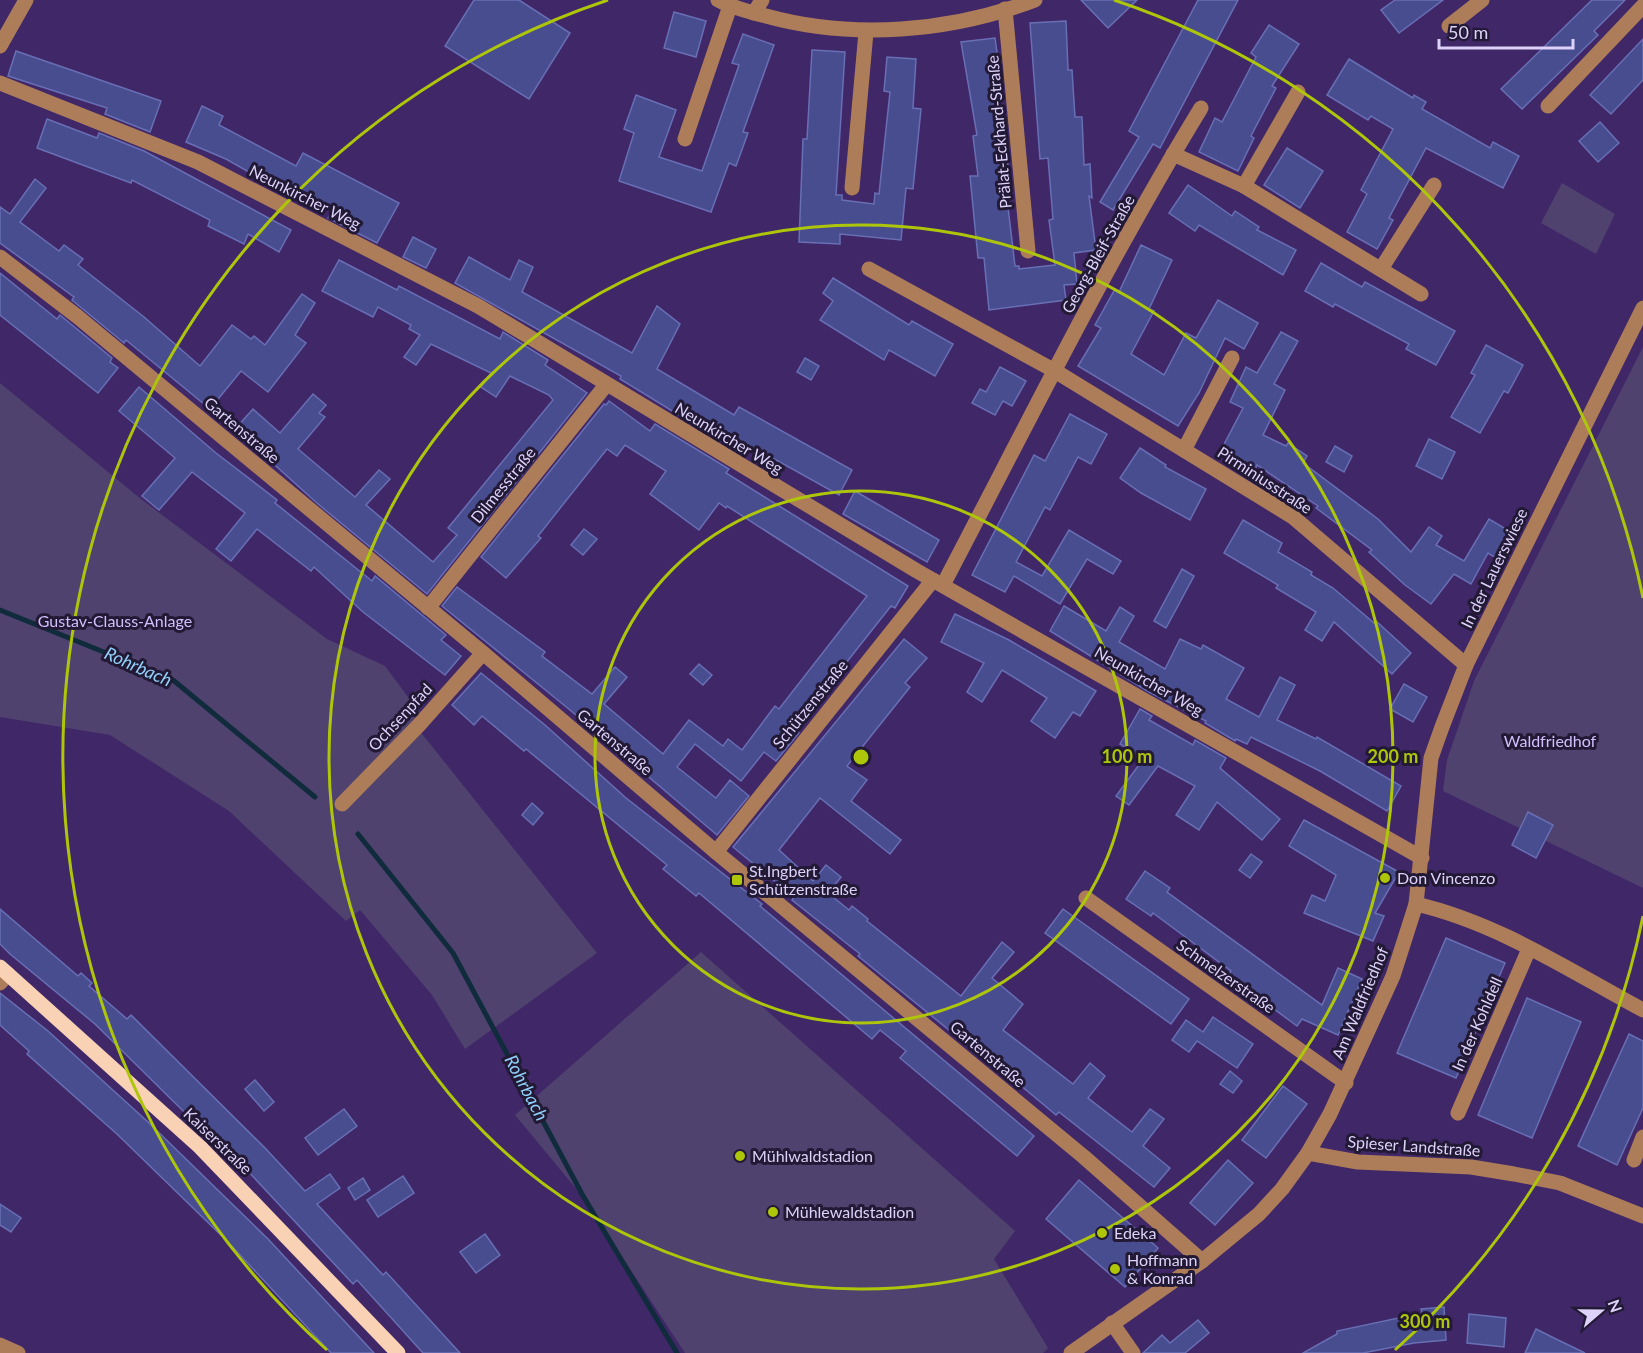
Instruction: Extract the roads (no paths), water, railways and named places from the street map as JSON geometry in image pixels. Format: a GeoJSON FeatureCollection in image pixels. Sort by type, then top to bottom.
{"type":"FeatureCollection","features":[{"type":"Feature","properties":{"kind":"main road","name":"Kaiserstraße"},"geometry":{"type":"LineString","coordinates":[[3,975],[200,1147],[398,1353]]}},
{"type":"Feature","properties":{"kind":"street"},"geometry":{"type":"LineString","coordinates":[[0,46],[26,0]]}},
{"type":"Feature","properties":{"kind":"street"},"geometry":{"type":"LineString","coordinates":[[685,139],[724,3],[758,7],[826,29],[866,32],[964,20],[1035,0]]}},
{"type":"Feature","properties":{"kind":"street"},"geometry":{"type":"LineString","coordinates":[[1449,26],[1482,0]]}},
{"type":"Feature","properties":{"kind":"street"},"geometry":{"type":"LineString","coordinates":[[1548,106],[1643,6]]}},
{"type":"Feature","properties":{"kind":"street","name":"Prälat-Eckhard-Straße"},"geometry":{"type":"LineString","coordinates":[[1005,9],[1028,251]]}},
{"type":"Feature","properties":{"kind":"street"},"geometry":{"type":"LineString","coordinates":[[852,188],[866,32]]}},
{"type":"Feature","properties":{"kind":"street","name":"Neunkircher Weg"},"geometry":{"type":"LineString","coordinates":[[0,83],[198,162],[478,306],[606,385],[938,582],[1422,858]]}},
{"type":"Feature","properties":{"kind":"street"},"geometry":{"type":"LineString","coordinates":[[1244,186],[1298,93]]}},
{"type":"Feature","properties":{"kind":"street","name":"Georg-Bleif-Straße"},"geometry":{"type":"LineString","coordinates":[[938,582],[1173,154],[1201,108]]}},
{"type":"Feature","properties":{"kind":"street"},"geometry":{"type":"LineString","coordinates":[[1173,154],[1244,186],[1421,294]]}},
{"type":"Feature","properties":{"kind":"street"},"geometry":{"type":"LineString","coordinates":[[1381,269],[1434,185]]}},
{"type":"Feature","properties":{"kind":"street","name":"Gartenstraße"},"geometry":{"type":"LineString","coordinates":[[0,257],[78,317],[483,653],[716,852],[1084,1157],[1202,1261]]}},
{"type":"Feature","properties":{"kind":"street"},"geometry":{"type":"LineString","coordinates":[[869,269],[1055,371]]}},
{"type":"Feature","properties":{"kind":"street","name":"In der Lauerswiese"},"geometry":{"type":"LineString","coordinates":[[1422,858],[1431,758],[1466,665],[1643,308]]}},
{"type":"Feature","properties":{"kind":"street"},"geometry":{"type":"LineString","coordinates":[[1184,450],[1232,358]]}},
{"type":"Feature","properties":{"kind":"street","name":"Pirminiusstraße"},"geometry":{"type":"LineString","coordinates":[[1055,371],[1293,517],[1466,665]]}},
{"type":"Feature","properties":{"kind":"street","name":"Dilmesstraße"},"geometry":{"type":"LineString","coordinates":[[428,608],[606,385]]}},
{"type":"Feature","properties":{"kind":"street","name":"Schützenstraße"},"geometry":{"type":"LineString","coordinates":[[716,852],[938,582]]}},
{"type":"Feature","properties":{"kind":"street","name":"Ochsenpfad"},"geometry":{"type":"LineString","coordinates":[[342,804],[419,725],[483,653]]}},
{"type":"Feature","properties":{"kind":"street","name":"Am Waldfriedhof"},"geometry":{"type":"LineString","coordinates":[[1308,1153],[1346,1083],[1393,976],[1416,903],[1422,858]]}},
{"type":"Feature","properties":{"kind":"street","name":"Schmelzerstraße"},"geometry":{"type":"LineString","coordinates":[[1086,898],[1346,1083]]}},
{"type":"Feature","properties":{"kind":"street"},"geometry":{"type":"LineString","coordinates":[[1416,903],[1454,912],[1498,931],[1643,1010]]}},
{"type":"Feature","properties":{"kind":"street","name":"In der Kohldell"},"geometry":{"type":"LineString","coordinates":[[1458,1113],[1529,949]]}},
{"type":"Feature","properties":{"kind":"street"},"geometry":{"type":"LineString","coordinates":[[1634,1160],[1643,1137]]}},
{"type":"Feature","properties":{"kind":"street"},"geometry":{"type":"LineString","coordinates":[[1071,1353],[1202,1261],[1259,1214],[1308,1153]]}},
{"type":"Feature","properties":{"kind":"street","name":"Spieser Landstraße"},"geometry":{"type":"LineString","coordinates":[[1308,1153],[1358,1162],[1471,1167],[1514,1174],[1560,1183],[1643,1216]]}},
{"type":"Feature","properties":{"kind":"street"},"geometry":{"type":"LineString","coordinates":[[1112,1323],[1133,1353]]}},
{"type":"Feature","properties":{"kind":"street"},"geometry":{"type":"LineString","coordinates":[[0,1345],[18,1353]]}},
{"type":"Feature","properties":{"kind":"waterway","name":"Rohrbach"},"geometry":{"type":"LineString","coordinates":[[0,610],[173,680],[315,797]]}},
{"type":"Feature","properties":{"kind":"waterway","name":"Rohrbach"},"geometry":{"type":"LineString","coordinates":[[358,834],[453,953],[582,1194],[677,1353]]}},
{"type":"Feature","properties":{"kind":"place","name":"Don Vincenzo"},"geometry":{"type":"Point","coordinates":[1385,878]}},
{"type":"Feature","properties":{"kind":"place","name":"St.Ingbert Schützenstraße"},"geometry":{"type":"Point","coordinates":[737,880]}},
{"type":"Feature","properties":{"kind":"place","name":"Mühlwaldstadion"},"geometry":{"type":"Point","coordinates":[740,1156]}},
{"type":"Feature","properties":{"kind":"place","name":"Mühlewaldstadion"},"geometry":{"type":"Point","coordinates":[773,1212]}},
{"type":"Feature","properties":{"kind":"place","name":"Edeka"},"geometry":{"type":"Point","coordinates":[1102,1233]}},
{"type":"Feature","properties":{"kind":"place","name":"Hoffmann & Konrad"},"geometry":{"type":"Point","coordinates":[1115,1269]}},
{"type":"Feature","properties":{"kind":"park label","name":"Gustav-Clauss-Anlage"},"geometry":{"type":"Point","coordinates":[115,621]}},
{"type":"Feature","properties":{"kind":"park label","name":"Waldfriedhof"},"geometry":{"type":"Point","coordinates":[1550,741]}}]}
